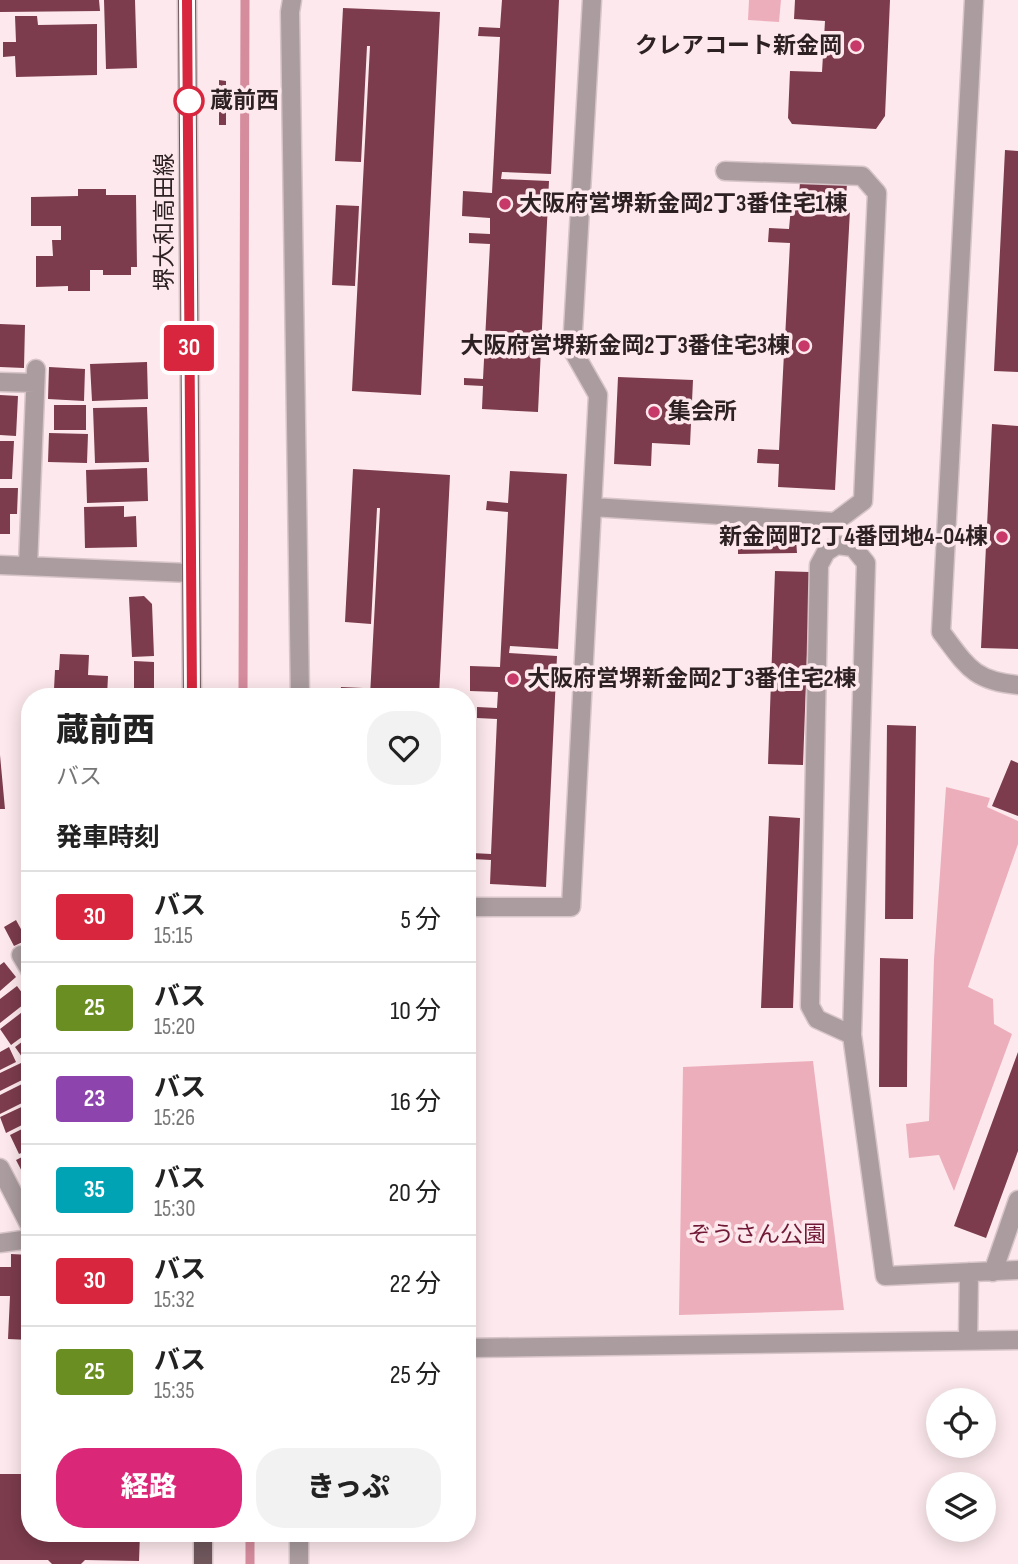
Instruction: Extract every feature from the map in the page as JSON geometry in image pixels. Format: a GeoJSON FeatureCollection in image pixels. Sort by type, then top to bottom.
{"type":"FeatureCollection","features":[{"type":"Feature","properties":{"kind":"main road","name":"堺大和高田線"},"geometry":{"type":"LineString","coordinates":[[187,0],[191,688]]}},
{"type":"Feature","properties":{"kind":"main road"},"geometry":{"type":"LineString","coordinates":[[203,1542],[203,1564]]}},
{"type":"Feature","properties":{"kind":"street"},"geometry":{"type":"LineString","coordinates":[[292,0],[289,12],[300,688]]}},
{"type":"Feature","properties":{"kind":"street"},"geometry":{"type":"LineString","coordinates":[[476,907],[571,907],[598,395],[572,349],[592,0]]}},
{"type":"Feature","properties":{"kind":"street"},"geometry":{"type":"LineString","coordinates":[[974,0],[941,632],[969,669],[992,683],[1018,685]]}},
{"type":"Feature","properties":{"kind":"street"},"geometry":{"type":"LineString","coordinates":[[592,507],[835,522],[863,501],[877,193],[862,176],[726,171]]}},
{"type":"Feature","properties":{"kind":"street"},"geometry":{"type":"LineString","coordinates":[[0,382],[35,376],[28,566]]}},
{"type":"Feature","properties":{"kind":"street"},"geometry":{"type":"LineString","coordinates":[[852,1035],[817,1019],[810,1006],[819,565],[826,552],[837,545],[853,547],[866,563],[852,1035],[885,1276],[1018,1270]]}},
{"type":"Feature","properties":{"kind":"street"},"geometry":{"type":"LineString","coordinates":[[0,565],[190,573]]}},
{"type":"Feature","properties":{"kind":"street"},"geometry":{"type":"LineString","coordinates":[[0,1168],[21,1209]]}},
{"type":"Feature","properties":{"kind":"street"},"geometry":{"type":"LineString","coordinates":[[993,1272],[1018,1200]]}},
{"type":"Feature","properties":{"kind":"street"},"geometry":{"type":"LineString","coordinates":[[0,1243],[21,1240]]}},
{"type":"Feature","properties":{"kind":"street"},"geometry":{"type":"LineString","coordinates":[[968,1340],[969,1272]]}},
{"type":"Feature","properties":{"kind":"street"},"geometry":{"type":"LineString","coordinates":[[476,1349],[1018,1340]]}},
{"type":"Feature","properties":{"kind":"street"},"geometry":{"type":"LineString","coordinates":[[299,1542],[299,1564]]}},
{"type":"Feature","properties":{"kind":"green space"},"geometry":{"type":"Polygon","coordinates":[[[749,0],[781,0],[779,22],[748,20],[749,0]]]}},
{"type":"Feature","properties":{"kind":"green space"},"geometry":{"type":"Polygon","coordinates":[[[946,787],[990,798],[987,807],[1018,821],[1018,844],[968,987],[993,999],[994,1024],[1012,1034],[954,1191],[939,1155],[909,1158],[906,1124],[929,1121],[934,959],[946,787]]]}},
{"type":"Feature","properties":{"kind":"green space","name":"ぞうさん公園"},"geometry":{"type":"Polygon","coordinates":[[[813,1061],[844,1310],[679,1315],[683,1067],[813,1061]]]}},
{"type":"Feature","properties":{"kind":"building"},"geometry":{"type":"Polygon","coordinates":[[[0,0],[99,0],[100,11],[0,12],[0,0]]]}},
{"type":"Feature","properties":{"kind":"building"},"geometry":{"type":"Polygon","coordinates":[[[104,0],[135,0],[137,68],[106,69],[104,0]]]}},
{"type":"Feature","properties":{"kind":"building","name":"大阪府営堺新金岡2丁3番住宅1棟"},"geometry":{"type":"Polygon","coordinates":[[[502,0],[559,0],[551,174],[502,172],[501,179],[549,181],[538,412],[482,409],[483,386],[464,385],[464,378],[483,379],[490,244],[469,243],[469,233],[490,234],[490,218],[462,216],[463,191],[492,193],[500,37],[478,36],[479,27],[500,28],[502,0]]]}},
{"type":"Feature","properties":{"kind":"building","name":"クレアコート新金岡"},"geometry":{"type":"Polygon","coordinates":[[[795,0],[890,0],[885,116],[876,129],[792,124],[788,118],[790,71],[822,72],[825,21],[794,19],[795,0]]]}},
{"type":"Feature","properties":{"kind":"building"},"geometry":{"type":"Polygon","coordinates":[[[343,8],[440,12],[421,395],[352,391],[370,46],[367,46],[361,162],[335,161],[343,8]]]}},
{"type":"Feature","properties":{"kind":"building"},"geometry":{"type":"Polygon","coordinates":[[[15,16],[37,16],[38,25],[97,24],[97,75],[16,77],[15,56],[3,57],[3,42],[16,42],[15,16]]]}},
{"type":"Feature","properties":{"kind":"building"},"geometry":{"type":"Polygon","coordinates":[[[219,80],[226,81],[226,125],[219,125],[219,80]]]}},
{"type":"Feature","properties":{"kind":"building"},"geometry":{"type":"Polygon","coordinates":[[[1005,150],[1018,151],[1018,372],[994,371],[1005,150]]]}},
{"type":"Feature","properties":{"kind":"building"},"geometry":{"type":"Polygon","coordinates":[[[800,180],[847,182],[846,204],[799,201],[800,180]]]}},
{"type":"Feature","properties":{"kind":"building"},"geometry":{"type":"Polygon","coordinates":[[[78,189],[106,189],[106,195],[136,195],[137,267],[131,267],[131,275],[103,275],[103,270],[90,270],[90,291],[68,291],[68,286],[36,287],[36,256],[53,256],[52,240],[61,240],[61,226],[31,226],[31,197],[78,196],[78,189]]]}},
{"type":"Feature","properties":{"kind":"building"},"geometry":{"type":"Polygon","coordinates":[[[336,205],[359,206],[355,286],[332,285],[336,205]]]}},
{"type":"Feature","properties":{"kind":"building","name":"大阪府営堺新金岡2丁3番住宅3棟"},"geometry":{"type":"Polygon","coordinates":[[[791,207],[850,210],[835,490],[778,487],[779,464],[757,463],[758,449],[779,450],[784,353],[764,352],[765,338],[785,339],[790,243],[768,242],[769,228],[789,229],[791,207]]]}},
{"type":"Feature","properties":{"kind":"building"},"geometry":{"type":"Polygon","coordinates":[[[0,324],[25,325],[24,368],[0,367],[0,324]]]}},
{"type":"Feature","properties":{"kind":"building"},"geometry":{"type":"Polygon","coordinates":[[[147,362],[148,399],[92,401],[90,364],[147,362]]]}},
{"type":"Feature","properties":{"kind":"building"},"geometry":{"type":"Polygon","coordinates":[[[49,367],[85,369],[84,401],[48,399],[49,367]]]}},
{"type":"Feature","properties":{"kind":"building","name":"集会所"},"geometry":{"type":"Polygon","coordinates":[[[618,377],[693,380],[690,445],[652,443],[651,466],[614,464],[618,377]]]}},
{"type":"Feature","properties":{"kind":"building"},"geometry":{"type":"Polygon","coordinates":[[[0,395],[18,396],[16,436],[0,435],[0,395]]]}},
{"type":"Feature","properties":{"kind":"building"},"geometry":{"type":"Polygon","coordinates":[[[54,405],[86,405],[86,430],[54,430],[54,405]]]}},
{"type":"Feature","properties":{"kind":"building"},"geometry":{"type":"Polygon","coordinates":[[[147,407],[149,462],[95,463],[93,408],[147,407]]]}},
{"type":"Feature","properties":{"kind":"building","name":"新金岡町2丁4番団地4-04棟"},"geometry":{"type":"Polygon","coordinates":[[[992,424],[1018,426],[1018,649],[981,648],[992,424]]]}},
{"type":"Feature","properties":{"kind":"building"},"geometry":{"type":"Polygon","coordinates":[[[49,433],[88,434],[87,463],[48,462],[49,433]]]}},
{"type":"Feature","properties":{"kind":"building"},"geometry":{"type":"Polygon","coordinates":[[[0,441],[14,441],[12,479],[0,479],[0,441]]]}},
{"type":"Feature","properties":{"kind":"building"},"geometry":{"type":"Polygon","coordinates":[[[147,468],[148,501],[87,503],[86,470],[147,468]]]}},
{"type":"Feature","properties":{"kind":"building"},"geometry":{"type":"Polygon","coordinates":[[[353,469],[450,475],[439,688],[370,688],[380,508],[377,508],[371,624],[345,622],[353,469]]]}},
{"type":"Feature","properties":{"kind":"building","name":"大阪府営堺新金岡2丁3番住宅2棟"},"geometry":{"type":"Polygon","coordinates":[[[510,471],[567,474],[558,649],[510,646],[509,653],[557,656],[546,887],[490,884],[491,860],[476,859],[476,853],[491,854],[497,719],[477,718],[477,707],[497,708],[498,692],[476,691],[476,688],[470,688],[470,666],[500,667],[508,512],[486,510],[487,501],[508,503],[510,471]]]}},
{"type":"Feature","properties":{"kind":"building"},"geometry":{"type":"Polygon","coordinates":[[[0,488],[18,488],[17,514],[10,514],[10,534],[0,534],[0,488]]]}},
{"type":"Feature","properties":{"kind":"building"},"geometry":{"type":"Polygon","coordinates":[[[124,506],[124,517],[136,516],[137,547],[85,548],[84,507],[124,506]]]}},
{"type":"Feature","properties":{"kind":"building"},"geometry":{"type":"Polygon","coordinates":[[[796,539],[797,553],[738,554],[738,540],[796,539]]]}},
{"type":"Feature","properties":{"kind":"building"},"geometry":{"type":"Polygon","coordinates":[[[775,571],[810,572],[803,765],[768,764],[775,571]]]}},
{"type":"Feature","properties":{"kind":"building"},"geometry":{"type":"Polygon","coordinates":[[[144,596],[152,604],[154,656],[132,657],[129,597],[144,596]]]}},
{"type":"Feature","properties":{"kind":"building"},"geometry":{"type":"Polygon","coordinates":[[[60,654],[89,655],[88,675],[108,676],[107,688],[54,688],[55,670],[59,670],[60,654]]]}},
{"type":"Feature","properties":{"kind":"building"},"geometry":{"type":"Polygon","coordinates":[[[134,661],[154,662],[154,688],[134,688],[134,661]]]}},
{"type":"Feature","properties":{"kind":"building"},"geometry":{"type":"Polygon","coordinates":[[[887,725],[916,726],[913,919],[885,919],[887,725]]]}},
{"type":"Feature","properties":{"kind":"building"},"geometry":{"type":"Polygon","coordinates":[[[0,755],[5,809],[0,809],[0,755]]]}},
{"type":"Feature","properties":{"kind":"building"},"geometry":{"type":"Polygon","coordinates":[[[1011,760],[1018,763],[1018,816],[992,806],[1011,760]]]}},
{"type":"Feature","properties":{"kind":"building"},"geometry":{"type":"Polygon","coordinates":[[[769,816],[800,818],[793,1008],[761,1008],[769,816]]]}},
{"type":"Feature","properties":{"kind":"building"},"geometry":{"type":"Polygon","coordinates":[[[16,920],[21,929],[21,943],[14,946],[4,927],[16,920]]]}},
{"type":"Feature","properties":{"kind":"building"},"geometry":{"type":"Polygon","coordinates":[[[880,958],[908,959],[907,1087],[879,1087],[880,958]]]}},
{"type":"Feature","properties":{"kind":"building"},"geometry":{"type":"Polygon","coordinates":[[[4,962],[16,977],[0,991],[0,965],[4,962]]]}},
{"type":"Feature","properties":{"kind":"building"},"geometry":{"type":"Polygon","coordinates":[[[17,986],[21,991],[21,1006],[0,1023],[0,999],[17,986]]]}},
{"type":"Feature","properties":{"kind":"building"},"geometry":{"type":"Polygon","coordinates":[[[21,1013],[21,1038],[11,1045],[0,1029],[21,1013]]]}},
{"type":"Feature","properties":{"kind":"building"},"geometry":{"type":"Polygon","coordinates":[[[21,1043],[21,1056],[15,1047],[21,1043]]]}},
{"type":"Feature","properties":{"kind":"building"},"geometry":{"type":"Polygon","coordinates":[[[9,1047],[16,1062],[0,1070],[0,1052],[9,1047]]]}},
{"type":"Feature","properties":{"kind":"building"},"geometry":{"type":"Polygon","coordinates":[[[1018,1052],[1018,1151],[986,1238],[954,1226],[1018,1052]]]}},
{"type":"Feature","properties":{"kind":"building"},"geometry":{"type":"Polygon","coordinates":[[[21,1063],[21,1080],[0,1091],[0,1073],[21,1063]]]}},
{"type":"Feature","properties":{"kind":"building"},"geometry":{"type":"Polygon","coordinates":[[[21,1084],[21,1104],[0,1114],[0,1095],[21,1084]]]}},
{"type":"Feature","properties":{"kind":"building"},"geometry":{"type":"Polygon","coordinates":[[[21,1107],[21,1126],[6,1133],[0,1117],[21,1107]]]}},
{"type":"Feature","properties":{"kind":"building"},"geometry":{"type":"Polygon","coordinates":[[[21,1130],[21,1153],[19,1154],[10,1135],[21,1130]]]}},
{"type":"Feature","properties":{"kind":"building"},"geometry":{"type":"Polygon","coordinates":[[[11,1254],[21,1255],[21,1340],[8,1339],[10,1296],[0,1296],[0,1267],[11,1267],[11,1254]]]}},
{"type":"Feature","properties":{"kind":"building"},"geometry":{"type":"Polygon","coordinates":[[[0,1474],[21,1474],[21,1542],[140,1542],[139,1561],[85,1560],[81,1564],[52,1564],[48,1560],[0,1560],[0,1474]]]}},
{"type":"Feature","properties":{"kind":"waterway"},"geometry":{"type":"LineString","coordinates":[[243,688],[245,0]]}},
{"type":"Feature","properties":{"kind":"waterway"},"geometry":{"type":"LineString","coordinates":[[250,1542],[250,1564]]}},
{"type":"Feature","properties":{"kind":"bus line","name":"30"},"geometry":{"type":"LineString","coordinates":[[187,0],[192,688]]}},
{"type":"Feature","properties":{"kind":"place","name":"クレアコート新金岡"},"geometry":{"type":"Point","coordinates":[856,46]}},
{"type":"Feature","properties":{"kind":"place","name":"蔵前西"},"geometry":{"type":"Point","coordinates":[189,101]}},
{"type":"Feature","properties":{"kind":"place","name":"大阪府営堺新金岡2丁3番住宅1棟"},"geometry":{"type":"Point","coordinates":[505,204]}},
{"type":"Feature","properties":{"kind":"place","name":"大阪府営堺新金岡2丁3番住宅3棟"},"geometry":{"type":"Point","coordinates":[804,346]}},
{"type":"Feature","properties":{"kind":"place","name":"集会所"},"geometry":{"type":"Point","coordinates":[654,412]}},
{"type":"Feature","properties":{"kind":"place","name":"新金岡町2丁4番団地4-04棟"},"geometry":{"type":"Point","coordinates":[1002,537]}},
{"type":"Feature","properties":{"kind":"place","name":"大阪府営堺新金岡2丁3番住宅2棟"},"geometry":{"type":"Point","coordinates":[513,679]}}]}
